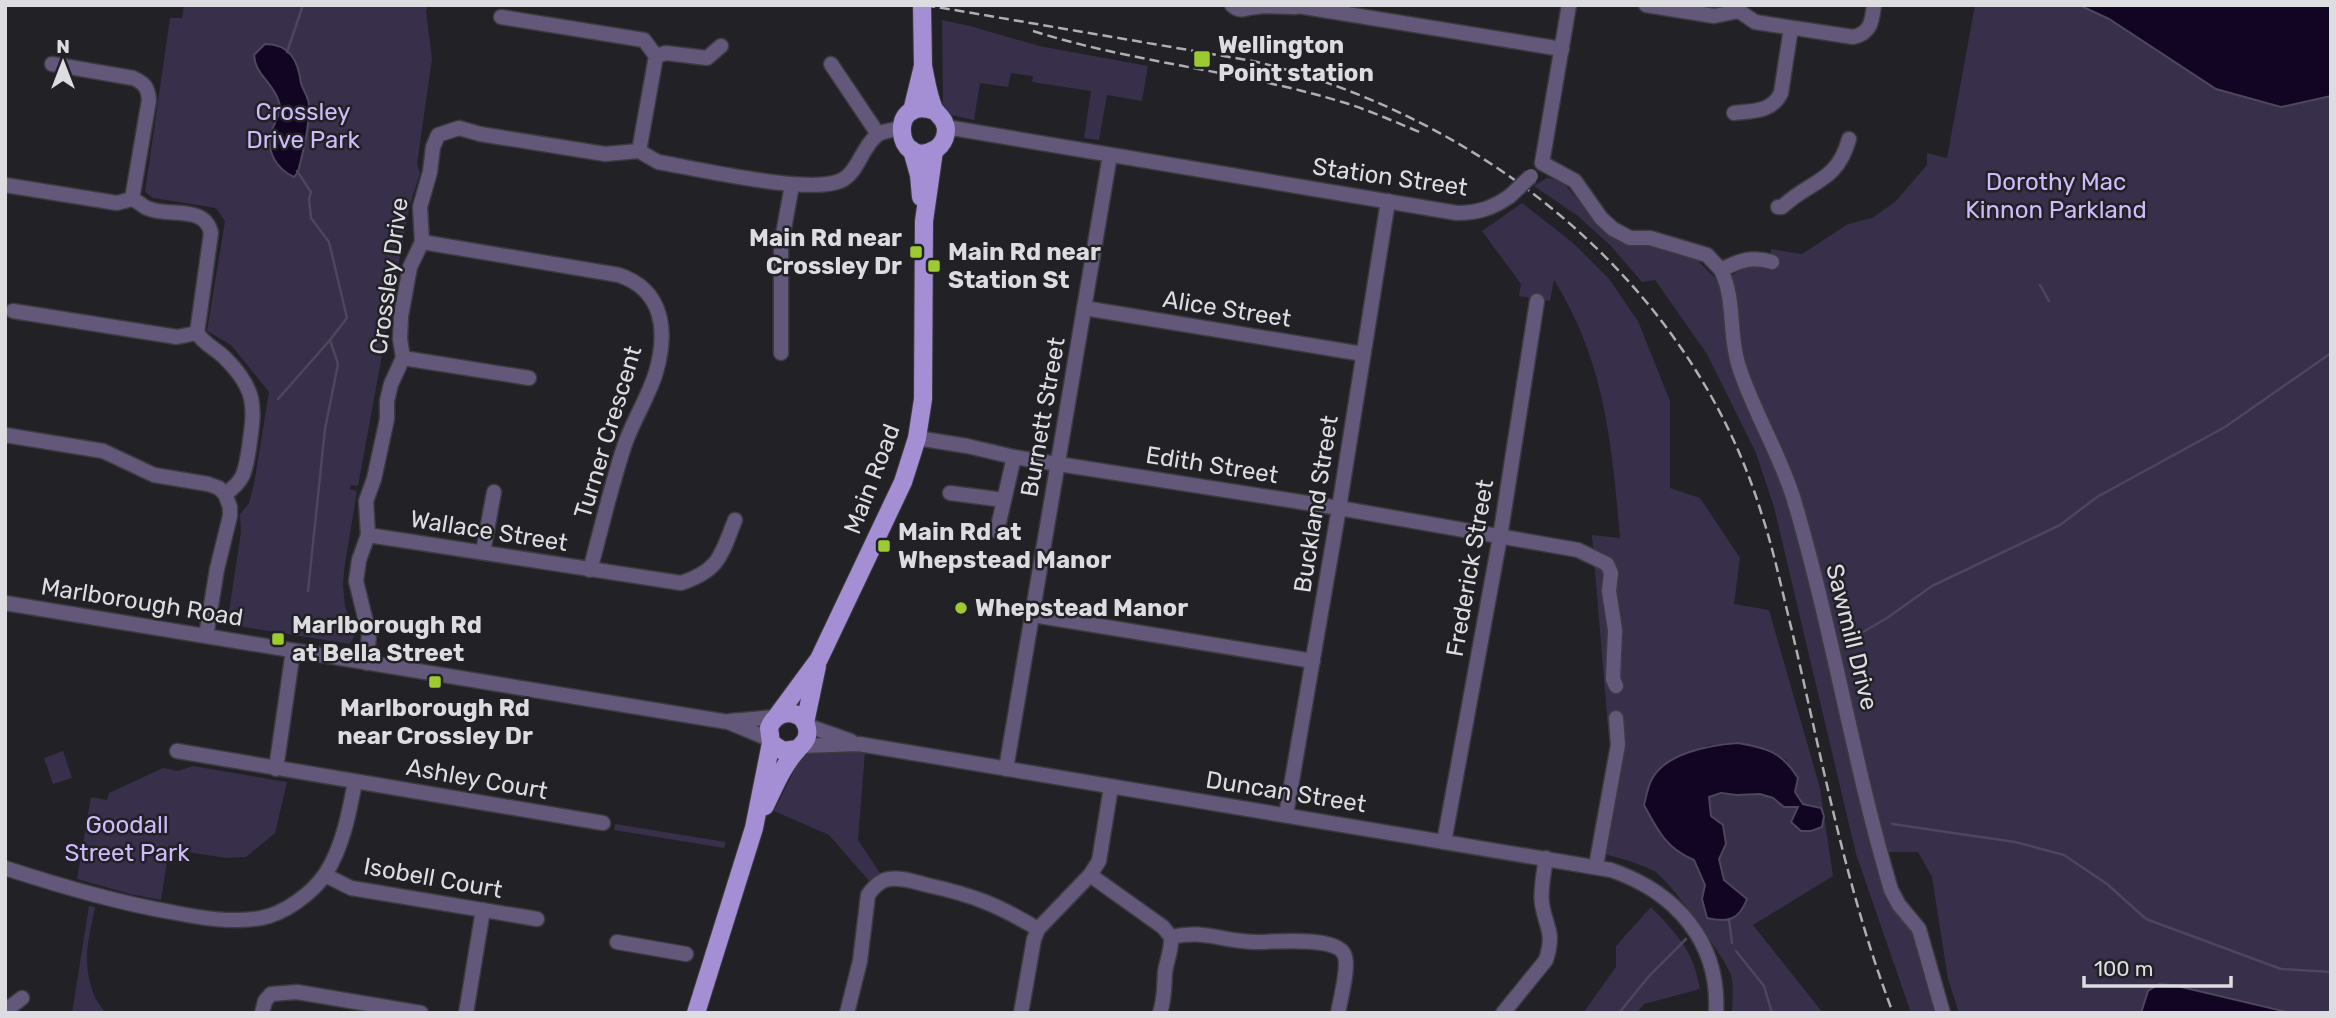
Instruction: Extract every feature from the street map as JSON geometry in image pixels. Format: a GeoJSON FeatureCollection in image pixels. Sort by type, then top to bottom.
{"type":"FeatureCollection","features":[{"type":"Feature","properties":{"kind":"main road"},"geometry":{"type":"LineString","coordinates":[[922,13],[923,66],[935,111]]}},
{"type":"Feature","properties":{"kind":"main road"},"geometry":{"type":"LineString","coordinates":[[901,128],[903,121],[912,111],[923,66]]}},
{"type":"Feature","properties":{"kind":"main road"},"geometry":{"type":"LineString","coordinates":[[912,111],[928,108],[935,111],[946,127]]}},
{"type":"Feature","properties":{"kind":"main road","name":"Main Road"},"geometry":{"type":"LineString","coordinates":[[924,222],[934,151],[943,141],[946,127]]}},
{"type":"Feature","properties":{"kind":"main road","name":"Main Road"},"geometry":{"type":"LineString","coordinates":[[776,717],[819,659],[903,482],[917,439],[923,399],[924,222],[919,175],[912,150],[903,141],[901,128]]}},
{"type":"Feature","properties":{"kind":"main road"},"geometry":{"type":"LineString","coordinates":[[912,150],[919,153],[934,151]]}},
{"type":"Feature","properties":{"kind":"main road","name":"Main Road"},"geometry":{"type":"LineString","coordinates":[[805,724],[819,659]]}},
{"type":"Feature","properties":{"kind":"main road"},"geometry":{"type":"LineString","coordinates":[[696,1013],[754,828],[770,741],[769,728],[776,717],[790,713],[800,717],[805,724],[807,735],[783,768],[754,828]]}},
{"type":"Feature","properties":{"kind":"main road"},"geometry":{"type":"LineString","coordinates":[[770,741],[783,751],[799,748]]}},
{"type":"Feature","properties":{"kind":"street"},"geometry":{"type":"LineString","coordinates":[[1232,5],[1238,9],[1294,6],[1562,49]]}},
{"type":"Feature","properties":{"kind":"street"},"geometry":{"type":"LineString","coordinates":[[1569,5],[1542,163],[1575,181],[1601,218],[1613,229],[1630,238],[1650,238],[1706,255],[1721,270],[1742,260],[1759,258],[1772,262]]}},
{"type":"Feature","properties":{"kind":"street"},"geometry":{"type":"LineString","coordinates":[[1646,5],[1714,16],[1739,8],[1755,22],[1853,37],[1868,29],[1872,22],[1874,5]]}},
{"type":"Feature","properties":{"kind":"street"},"geometry":{"type":"LineString","coordinates":[[501,17],[644,40],[656,56],[639,151]]}},
{"type":"Feature","properties":{"kind":"street"},"geometry":{"type":"LineString","coordinates":[[1734,113],[1759,111],[1778,100],[1791,28]]}},
{"type":"Feature","properties":{"kind":"street"},"geometry":{"type":"LineString","coordinates":[[656,56],[666,53],[707,58],[721,46]]}},
{"type":"Feature","properties":{"kind":"street"},"geometry":{"type":"LineString","coordinates":[[52,64],[133,78],[143,83],[148,90],[149,100],[132,199]]}},
{"type":"Feature","properties":{"kind":"street"},"geometry":{"type":"LineString","coordinates":[[831,64],[878,134],[901,128]]}},
{"type":"Feature","properties":{"kind":"street","name":"Station Street"},"geometry":{"type":"LineString","coordinates":[[946,127],[1457,213],[1474,213],[1497,205],[1510,196],[1542,163]]}},
{"type":"Feature","properties":{"kind":"street","name":"Crossley Drive"},"geometry":{"type":"LineString","coordinates":[[367,663],[369,634],[356,581],[359,560],[368,535],[366,501],[374,479],[387,419],[391,384],[403,358],[401,316],[410,267],[422,242],[420,207],[438,135],[459,128],[480,134],[605,154],[639,151],[658,162],[792,184],[831,185],[846,178],[878,134]]}},
{"type":"Feature","properties":{"kind":"street"},"geometry":{"type":"LineString","coordinates":[[1778,207],[1782,208],[1791,198],[1822,181],[1836,168],[1844,156],[1849,139]]}},
{"type":"Feature","properties":{"kind":"street","name":"Burnett Street"},"geometry":{"type":"LineString","coordinates":[[1006,769],[1110,155]]}},
{"type":"Feature","properties":{"kind":"street"},"geometry":{"type":"LineString","coordinates":[[781,353],[781,245],[792,184]]}},
{"type":"Feature","properties":{"kind":"street"},"geometry":{"type":"LineString","coordinates":[[5,185],[117,203],[132,199],[147,208],[203,217],[209,224],[211,233],[197,332],[203,343],[224,356],[248,386],[254,404],[245,472],[240,483],[225,495]]}},
{"type":"Feature","properties":{"kind":"street","name":"Buckland Street"},"geometry":{"type":"LineString","coordinates":[[1286,814],[1388,201]]}},
{"type":"Feature","properties":{"kind":"street","name":"Turner Crescent"},"geometry":{"type":"LineString","coordinates":[[422,242],[619,275],[635,280],[649,292],[660,314],[660,348],[656,372],[623,448],[590,569]]}},
{"type":"Feature","properties":{"kind":"street","name":"Sawmill Drive"},"geometry":{"type":"LineString","coordinates":[[1721,270],[1730,294],[1734,349],[1740,369],[1793,497],[1819,591],[1891,890],[1899,905],[1919,929],[1943,1013]]}},
{"type":"Feature","properties":{"kind":"street","name":"Frederick Street"},"geometry":{"type":"LineString","coordinates":[[1444,842],[1500,537],[1537,301]]}},
{"type":"Feature","properties":{"kind":"street","name":"Alice Street"},"geometry":{"type":"LineString","coordinates":[[1084,308],[1363,355]]}},
{"type":"Feature","properties":{"kind":"street"},"geometry":{"type":"LineString","coordinates":[[13,311],[177,337],[197,332]]}},
{"type":"Feature","properties":{"kind":"street"},"geometry":{"type":"LineString","coordinates":[[403,358],[529,378]]}},
{"type":"Feature","properties":{"kind":"street"},"geometry":{"type":"LineString","coordinates":[[5,435],[103,451],[154,475],[219,488],[230,506],[230,516],[217,569],[206,636]]}},
{"type":"Feature","properties":{"kind":"street","name":"Edith Street"},"geometry":{"type":"LineString","coordinates":[[917,439],[1578,550],[1607,564],[1611,573],[1609,591],[1615,630],[1613,679],[1616,686]]}},
{"type":"Feature","properties":{"kind":"street"},"geometry":{"type":"LineString","coordinates":[[997,531],[1014,457]]}},
{"type":"Feature","properties":{"kind":"street"},"geometry":{"type":"LineString","coordinates":[[483,552],[494,492]]}},
{"type":"Feature","properties":{"kind":"street"},"geometry":{"type":"LineString","coordinates":[[950,493],[1004,500]]}},
{"type":"Feature","properties":{"kind":"street","name":"Wallace Street"},"geometry":{"type":"LineString","coordinates":[[368,535],[681,583],[701,576],[718,561],[735,520]]}},
{"type":"Feature","properties":{"kind":"street","name":"Marlborough Road"},"geometry":{"type":"LineString","coordinates":[[5,603],[728,722],[770,741]]}},
{"type":"Feature","properties":{"kind":"street"},"geometry":{"type":"LineString","coordinates":[[1033,615],[1313,660]]}},
{"type":"Feature","properties":{"kind":"street"},"geometry":{"type":"LineString","coordinates":[[276,769],[293,651]]}},
{"type":"Feature","properties":{"kind":"street","name":"Marlborough Road"},"geometry":{"type":"LineString","coordinates":[[728,722],[776,717]]}},
{"type":"Feature","properties":{"kind":"street"},"geometry":{"type":"LineString","coordinates":[[1596,866],[1618,745],[1616,718]]}},
{"type":"Feature","properties":{"kind":"street","name":"Duncan Street"},"geometry":{"type":"LineString","coordinates":[[805,724],[859,744],[1596,866],[1636,878],[1678,908],[1706,950],[1714,983],[1716,1013]]}},
{"type":"Feature","properties":{"kind":"street","name":"Duncan Street"},"geometry":{"type":"LineString","coordinates":[[799,748],[859,744]]}},
{"type":"Feature","properties":{"kind":"street","name":"Ashley Court"},"geometry":{"type":"LineString","coordinates":[[177,751],[603,824]]}},
{"type":"Feature","properties":{"kind":"street"},"geometry":{"type":"LineString","coordinates":[[5,869],[121,904],[211,919],[237,921],[265,917],[302,898],[325,875],[348,820],[355,782]]}},
{"type":"Feature","properties":{"kind":"street"},"geometry":{"type":"LineString","coordinates":[[1021,1013],[1038,929],[1090,875],[1099,861],[1111,786]]}},
{"type":"Feature","properties":{"kind":"street"},"geometry":{"type":"LineString","coordinates":[[1503,1013],[1546,960],[1550,929],[1542,904],[1546,858]]}},
{"type":"Feature","properties":{"kind":"street","name":"Isobell Court"},"geometry":{"type":"LineString","coordinates":[[325,875],[351,888],[537,919]]}},
{"type":"Feature","properties":{"kind":"street"},"geometry":{"type":"LineString","coordinates":[[1090,875],[1163,927],[1171,937],[1165,996],[1160,1013]]}},
{"type":"Feature","properties":{"kind":"street"},"geometry":{"type":"LineString","coordinates":[[847,1013],[860,961],[868,895],[873,887],[887,879],[902,879],[966,894],[1000,906],[1038,929]]}},
{"type":"Feature","properties":{"kind":"street"},"geometry":{"type":"LineString","coordinates":[[466,1013],[483,910]]}},
{"type":"Feature","properties":{"kind":"street"},"geometry":{"type":"LineString","coordinates":[[1171,937],[1200,933],[1255,942],[1289,940],[1337,947],[1344,953],[1346,964],[1338,1013]]}},
{"type":"Feature","properties":{"kind":"street"},"geometry":{"type":"LineString","coordinates":[[617,942],[685,954]]}},
{"type":"Feature","properties":{"kind":"street"},"geometry":{"type":"LineString","coordinates":[[262,1013],[265,1001],[271,994],[297,992],[383,1010],[421,1013]]}},
{"type":"Feature","properties":{"kind":"street"},"geometry":{"type":"LineString","coordinates":[[5,1011],[22,998]]}},
{"type":"Feature","properties":{"kind":"green space","name":"Crossley Drive Park"},"geometry":{"type":"Polygon","coordinates":[[[184,5],[428,5],[426,11],[432,59],[417,164],[420,173],[409,208],[358,486],[351,485],[350,489],[357,491],[343,586],[345,606],[355,635],[350,644],[231,625],[228,618],[241,532],[240,514],[249,503],[254,484],[269,392],[231,345],[207,331],[225,221],[216,208],[153,198],[145,192],[170,18],[182,18],[184,5]]]}},
{"type":"Feature","properties":{"kind":"green space","name":"Dorothy Mac Kinnon Parkland"},"geometry":{"type":"Polygon","coordinates":[[[1975,5],[2331,5],[2331,1013],[1959,1013],[1948,979],[1932,877],[1918,852],[1876,852],[1886,894],[1912,932],[1934,1006],[1934,1013],[1911,1013],[1856,854],[1774,507],[1756,453],[1707,354],[1655,280],[1642,282],[1611,246],[1578,216],[1534,186],[1547,178],[1561,180],[1607,234],[1620,242],[1648,244],[1697,260],[1720,283],[1748,265],[1771,258],[1771,249],[1802,254],[1848,224],[1872,218],[1895,202],[1927,165],[1927,153],[1947,158],[1975,5]]]}},
{"type":"Feature","properties":{"kind":"green space"},"geometry":{"type":"Polygon","coordinates":[[[942,20],[1039,46],[1148,66],[1142,101],[1107,95],[1099,140],[1084,138],[1091,91],[1032,82],[1033,76],[1011,73],[1008,87],[980,83],[974,120],[951,115],[943,104],[942,20]]]}},
{"type":"Feature","properties":{"kind":"green space"},"geometry":{"type":"Polygon","coordinates":[[[1522,203],[1572,242],[1609,279],[1638,321],[1670,401],[1670,488],[1700,498],[1740,558],[1734,604],[1769,610],[1820,788],[1833,876],[1753,925],[1823,1013],[1732,1013],[1732,984],[1727,966],[1671,888],[1654,871],[1593,851],[1610,751],[1592,535],[1620,538],[1609,437],[1595,373],[1585,342],[1554,280],[1550,301],[1519,296],[1521,284],[1482,231],[1522,203]],[[1738,743],[1709,745],[1679,757],[1694,860],[1705,886],[1702,899],[1737,890],[1724,880],[1719,858],[1726,844],[1724,825],[1711,816],[1709,797],[1758,794],[1787,807],[1820,808],[1803,805],[1795,792],[1787,760],[1763,748],[1738,743]]]}},
{"type":"Feature","properties":{"kind":"green space"},"geometry":{"type":"Polygon","coordinates":[[[831,748],[865,752],[858,840],[882,876],[871,883],[829,835],[774,811],[805,754],[831,748]]]}},
{"type":"Feature","properties":{"kind":"green space"},"geometry":{"type":"Polygon","coordinates":[[[63,751],[72,778],[53,784],[44,758],[63,751]]]}},
{"type":"Feature","properties":{"kind":"green space","name":"Goodall Street Park"},"geometry":{"type":"Polygon","coordinates":[[[193,766],[287,782],[275,833],[246,857],[226,858],[169,849],[161,900],[77,879],[91,797],[107,800],[109,793],[163,768],[178,771],[193,766]]]}},
{"type":"Feature","properties":{"kind":"green space"},"geometry":{"type":"Polygon","coordinates":[[[615,824],[726,842],[724,848],[614,830],[615,824]]]}},
{"type":"Feature","properties":{"kind":"green space"},"geometry":{"type":"Polygon","coordinates":[[[89,906],[95,907],[87,949],[89,976],[95,998],[108,1013],[72,1013],[89,906]]]}},
{"type":"Feature","properties":{"kind":"green space"},"geometry":{"type":"Polygon","coordinates":[[[1651,907],[1677,935],[1689,953],[1700,989],[1644,1004],[1637,1013],[1583,1013],[1616,967],[1616,946],[1651,907]]]}},
{"type":"Feature","properties":{"kind":"shaded area"},"geometry":{"type":"Polygon","coordinates":[[[2079,5],[2331,5],[2331,96],[2281,107],[2216,89],[2109,19],[2079,5]]]}},
{"type":"Feature","properties":{"kind":"shaded area"},"geometry":{"type":"Polygon","coordinates":[[[265,44],[281,47],[291,55],[308,101],[309,116],[305,140],[298,172],[294,177],[278,165],[270,147],[271,133],[280,106],[277,95],[255,62],[254,55],[265,44]]]}},
{"type":"Feature","properties":{"kind":"shaded area"},"geometry":{"type":"Polygon","coordinates":[[[1738,743],[1766,749],[1786,762],[1798,778],[1795,792],[1803,804],[1821,808],[1824,816],[1822,827],[1801,831],[1791,822],[1798,807],[1784,807],[1773,798],[1760,794],[1721,793],[1709,797],[1711,816],[1723,825],[1726,844],[1719,859],[1724,880],[1747,899],[1740,912],[1732,918],[1707,918],[1702,899],[1705,885],[1694,860],[1670,844],[1644,805],[1650,783],[1665,764],[1688,752],[1738,743]]]}},
{"type":"Feature","properties":{"kind":"shaded area"},"geometry":{"type":"Polygon","coordinates":[[[2159,984],[2291,1013],[2141,1013],[2148,991],[2159,984]]]}},
{"type":"Feature","properties":{"kind":"waterway"},"geometry":{"type":"LineString","coordinates":[[287,52],[303,5]]}},
{"type":"Feature","properties":{"kind":"waterway"},"geometry":{"type":"LineString","coordinates":[[278,399],[347,318],[329,242],[311,218],[311,192],[297,171]]}},
{"type":"Feature","properties":{"kind":"waterway"},"geometry":{"type":"LineString","coordinates":[[2040,285],[2049,301]]}},
{"type":"Feature","properties":{"kind":"waterway"},"geometry":{"type":"LineString","coordinates":[[308,591],[325,429],[338,364],[330,340]]}},
{"type":"Feature","properties":{"kind":"waterway"},"geometry":{"type":"LineString","coordinates":[[1851,639],[1887,618],[1932,586],[2060,525],[2097,497],[2225,427],[2331,353]]}},
{"type":"Feature","properties":{"kind":"waterway"},"geometry":{"type":"LineString","coordinates":[[1892,824],[2015,842],[2064,855],[2107,884],[2146,919],[2281,969],[2331,972]]}},
{"type":"Feature","properties":{"kind":"waterway"},"geometry":{"type":"LineString","coordinates":[[1729,919],[1732,943]]}},
{"type":"Feature","properties":{"kind":"waterway"},"geometry":{"type":"LineString","coordinates":[[1619,1013],[1650,975],[1686,939]]}},
{"type":"Feature","properties":{"kind":"waterway"},"geometry":{"type":"LineString","coordinates":[[1736,951],[1764,986],[1772,1013]]}},
{"type":"Feature","properties":{"kind":"railway"},"geometry":{"type":"LineString","coordinates":[[925,5],[1253,61],[1338,87],[1419,122],[1496,167],[1567,221],[1630,283],[1684,352],[1728,429],[1761,512],[1778,571],[1848,872],[1876,967],[1893,1013]]}},
{"type":"Feature","properties":{"kind":"railway"},"geometry":{"type":"LineString","coordinates":[[1033,31],[1110,51],[1304,91],[1362,109],[1422,133]]}},
{"type":"Feature","properties":{"kind":"place","name":"Wellington Point station"},"geometry":{"type":"Point","coordinates":[1202,59]}},
{"type":"Feature","properties":{"kind":"place","name":"Main Rd near Crossley Dr"},"geometry":{"type":"Point","coordinates":[916,252]}},
{"type":"Feature","properties":{"kind":"place","name":"Main Rd near Station St"},"geometry":{"type":"Point","coordinates":[934,266]}},
{"type":"Feature","properties":{"kind":"place","name":"Main Rd at Whepstead Manor"},"geometry":{"type":"Point","coordinates":[884,546]}},
{"type":"Feature","properties":{"kind":"place","name":"Whepstead Manor"},"geometry":{"type":"Point","coordinates":[961,608]}},
{"type":"Feature","properties":{"kind":"place","name":"Marlborough Rd at Bella Street"},"geometry":{"type":"Point","coordinates":[278,639]}},
{"type":"Feature","properties":{"kind":"place","name":"Marlborough Rd near Crossley Dr"},"geometry":{"type":"Point","coordinates":[435,682]}}]}
